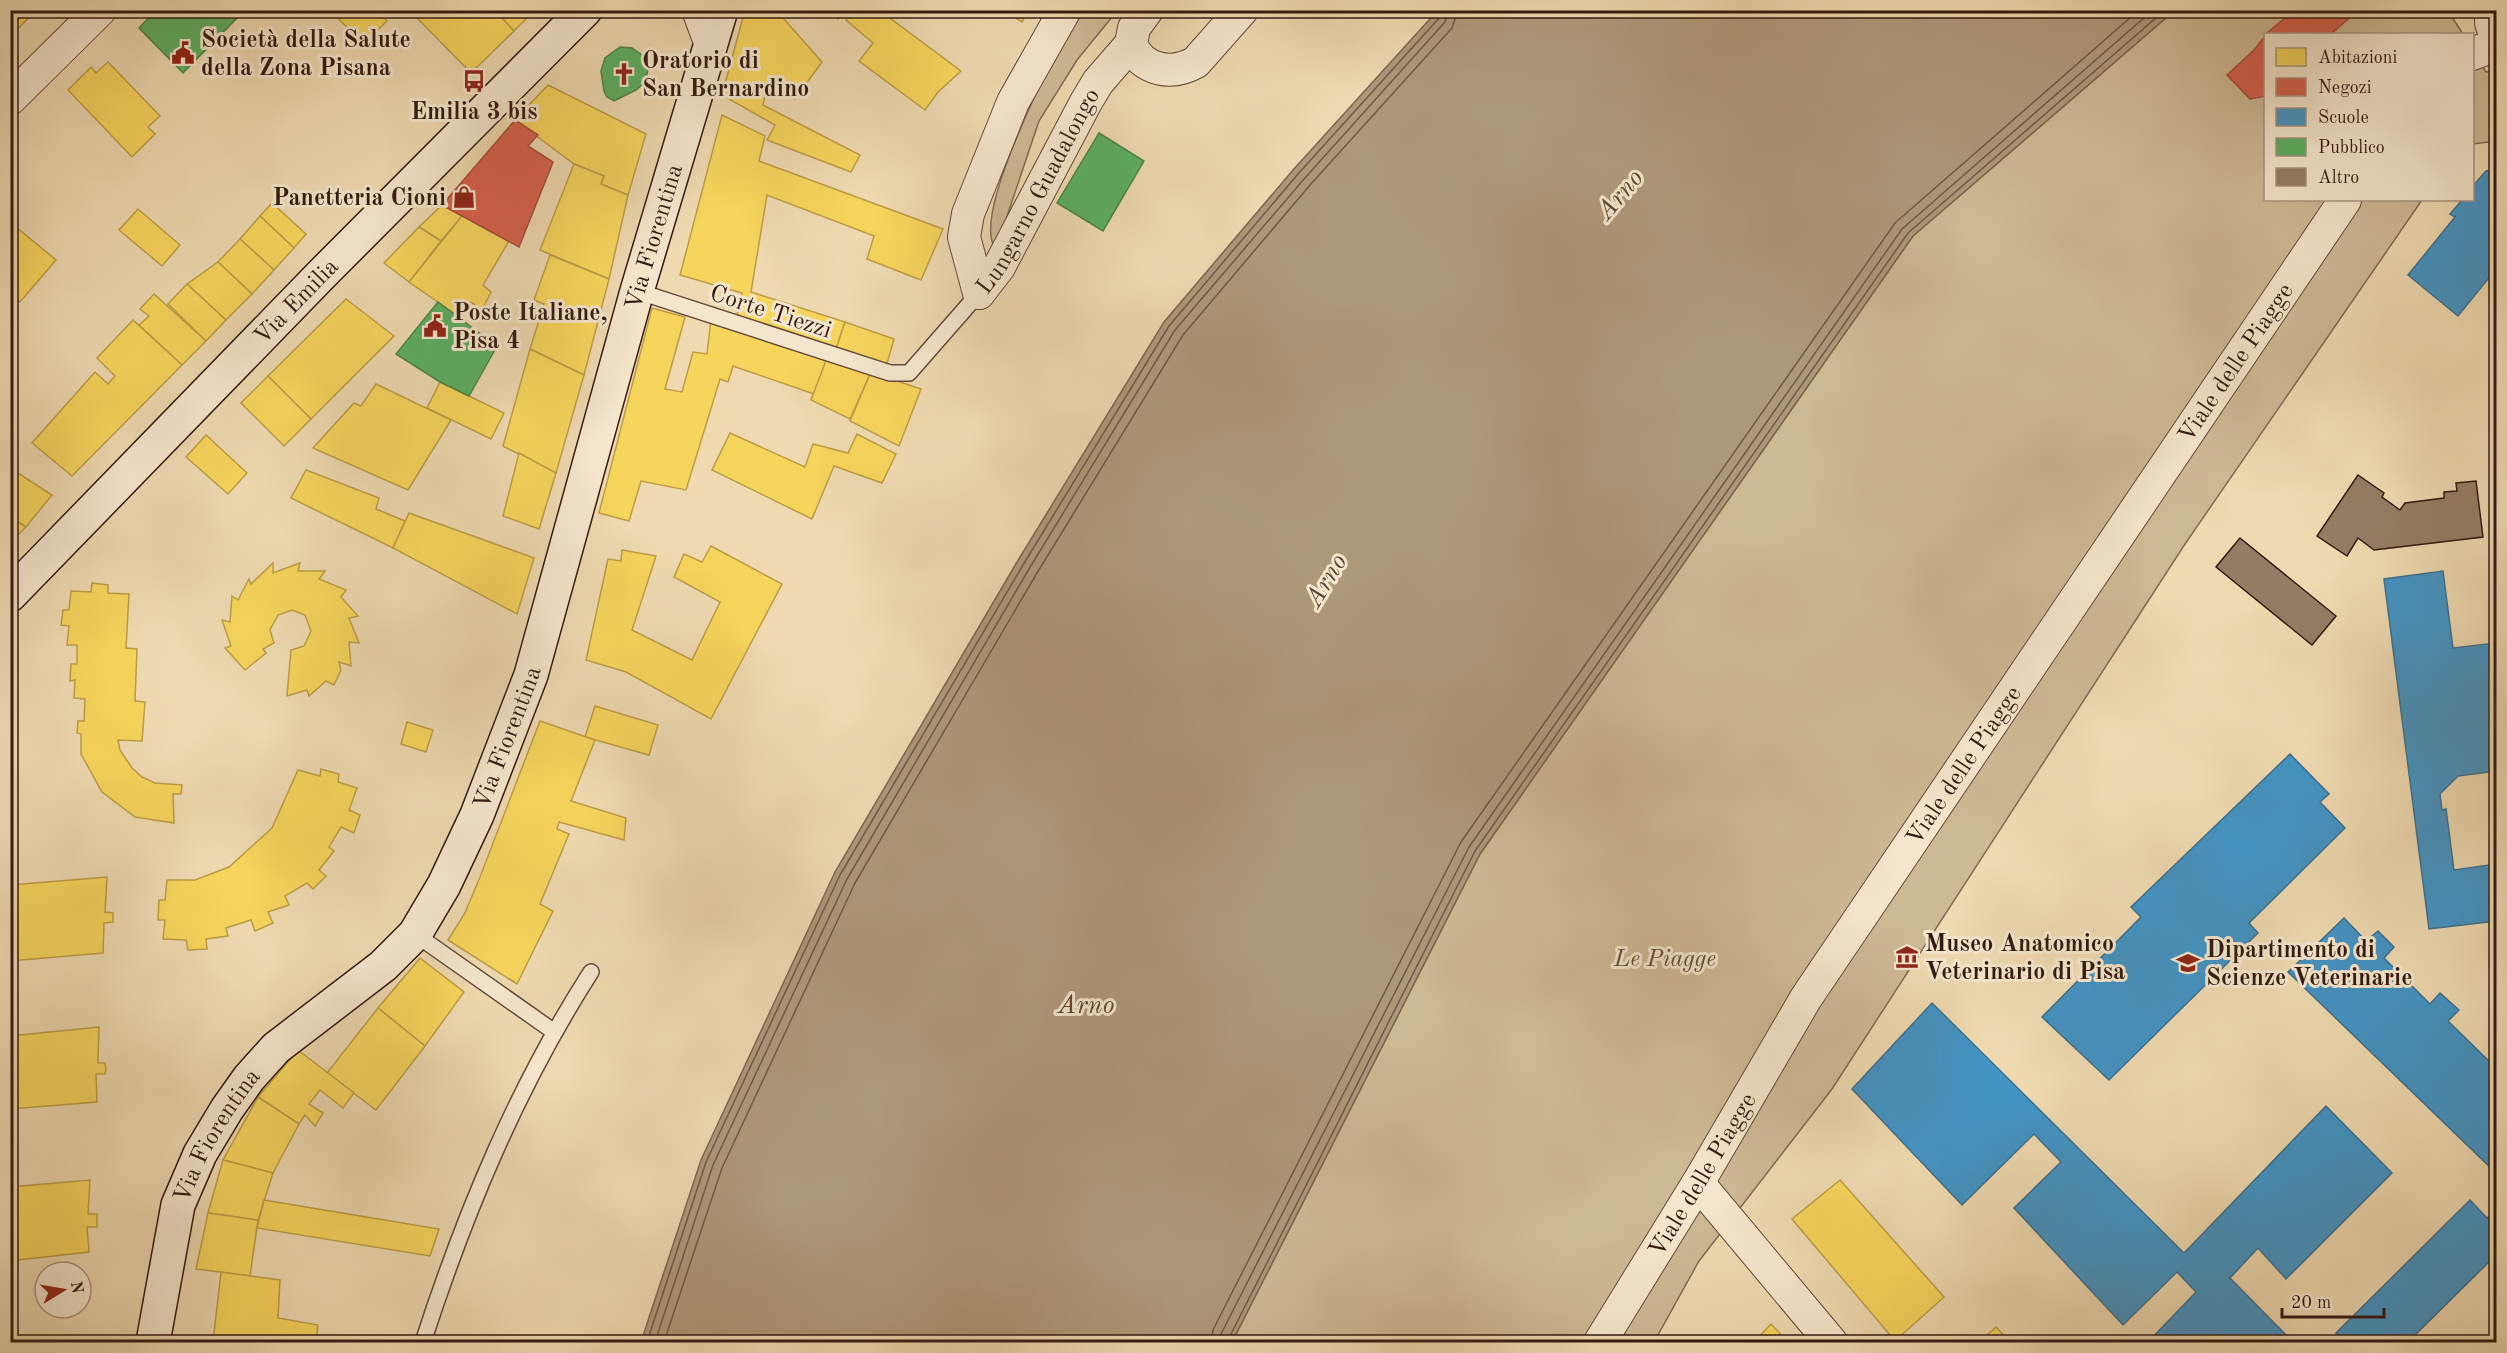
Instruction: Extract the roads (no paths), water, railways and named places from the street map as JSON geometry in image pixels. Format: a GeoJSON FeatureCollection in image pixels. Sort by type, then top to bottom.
{"type":"FeatureCollection","features":[{"type":"Feature","properties":{"kind":"main road","name":"Via Emilia"},"geometry":{"type":"LineString","coordinates":[[10,595],[322,274],[585,10]]}},
{"type":"Feature","properties":{"kind":"main road","name":"Via Fiorentina"},"geometry":{"type":"LineString","coordinates":[[153,1342],[178,1205],[200,1154],[227,1109],[249,1078],[276,1048],[383,966],[416,934],[444,885],[477,816],[520,707],[637,291],[721,10]]}},
{"type":"Feature","properties":{"kind":"street"},"geometry":{"type":"LineString","coordinates":[[10,99],[100,10]]}},
{"type":"Feature","properties":{"kind":"street"},"geometry":{"type":"LineString","coordinates":[[698,10],[711,45]]}},
{"type":"Feature","properties":{"kind":"street","name":"Lungarno Guadalongo"},"geometry":{"type":"LineString","coordinates":[[979,294],[964,237],[968,214],[1013,102],[1065,10]]}},
{"type":"Feature","properties":{"kind":"street","name":"Lungarno Guadalongo"},"geometry":{"type":"LineString","coordinates":[[979,294],[999,267],[1098,82],[1131,44],[1134,28],[1146,10]]}},
{"type":"Feature","properties":{"kind":"street"},"geometry":{"type":"LineString","coordinates":[[1131,44],[1142,60],[1153,67],[1164,70],[1188,67],[1196,62],[1242,10]]}},
{"type":"Feature","properties":{"kind":"street"},"geometry":{"type":"LineString","coordinates":[[2491,10],[2491,23],[2496,38]]}},
{"type":"Feature","properties":{"kind":"street"},"geometry":{"type":"LineString","coordinates":[[2474,53],[2496,45]]}},
{"type":"Feature","properties":{"kind":"street","name":"Viale delle Piagge"},"geometry":{"type":"LineString","coordinates":[[1600,1342],[1698,1183],[1806,998],[2344,201]]}},
{"type":"Feature","properties":{"kind":"street"},"geometry":{"type":"LineString","coordinates":[[1698,1183],[1831,1342]]}},
{"type":"Feature","properties":{"kind":"lane","name":"Corte Tiezzi"},"geometry":{"type":"LineString","coordinates":[[637,291],[890,373],[909,373],[979,294]]}},
{"type":"Feature","properties":{"kind":"lane"},"geometry":{"type":"LineString","coordinates":[[416,934],[553,1031]]}},
{"type":"Feature","properties":{"kind":"lane"},"geometry":{"type":"LineString","coordinates":[[423,1342],[471,1207],[553,1031],[591,972]]}},
{"type":"Feature","properties":{"kind":"water","name":"Arno"},"geometry":{"type":"Polygon","coordinates":[[[1438,10],[2174,11],[1913,236],[1480,854],[1232,1342],[641,1342],[701,1160],[835,872],[1017,562],[1164,322],[1293,170],[1438,10]]]}},
{"type":"Feature","properties":{"kind":"place","name":"Società della Salute della Zona Pisana"},"geometry":{"type":"Point","coordinates":[183,53]}},
{"type":"Feature","properties":{"kind":"place","name":"Oratorio di San Bernardino"},"geometry":{"type":"Point","coordinates":[624,74]}},
{"type":"Feature","properties":{"kind":"place","name":"Emilia 3 bis"},"geometry":{"type":"Point","coordinates":[474,81]}},
{"type":"Feature","properties":{"kind":"place","name":"Panetteria Cioni"},"geometry":{"type":"Point","coordinates":[464,197]}},
{"type":"Feature","properties":{"kind":"place","name":"Poste Italiane, Pisa 4"},"geometry":{"type":"Point","coordinates":[435,326]}},
{"type":"Feature","properties":{"kind":"place","name":"Museo Anatomico Veterinario di Pisa"},"geometry":{"type":"Point","coordinates":[1907,957]}},
{"type":"Feature","properties":{"kind":"place","name":"Dipartimento di Scienze Veterinarie"},"geometry":{"type":"Point","coordinates":[2188,963]}},
{"type":"Feature","properties":{"kind":"park label","name":"Le Piagge"},"geometry":{"type":"Point","coordinates":[1665,958]}}]}
